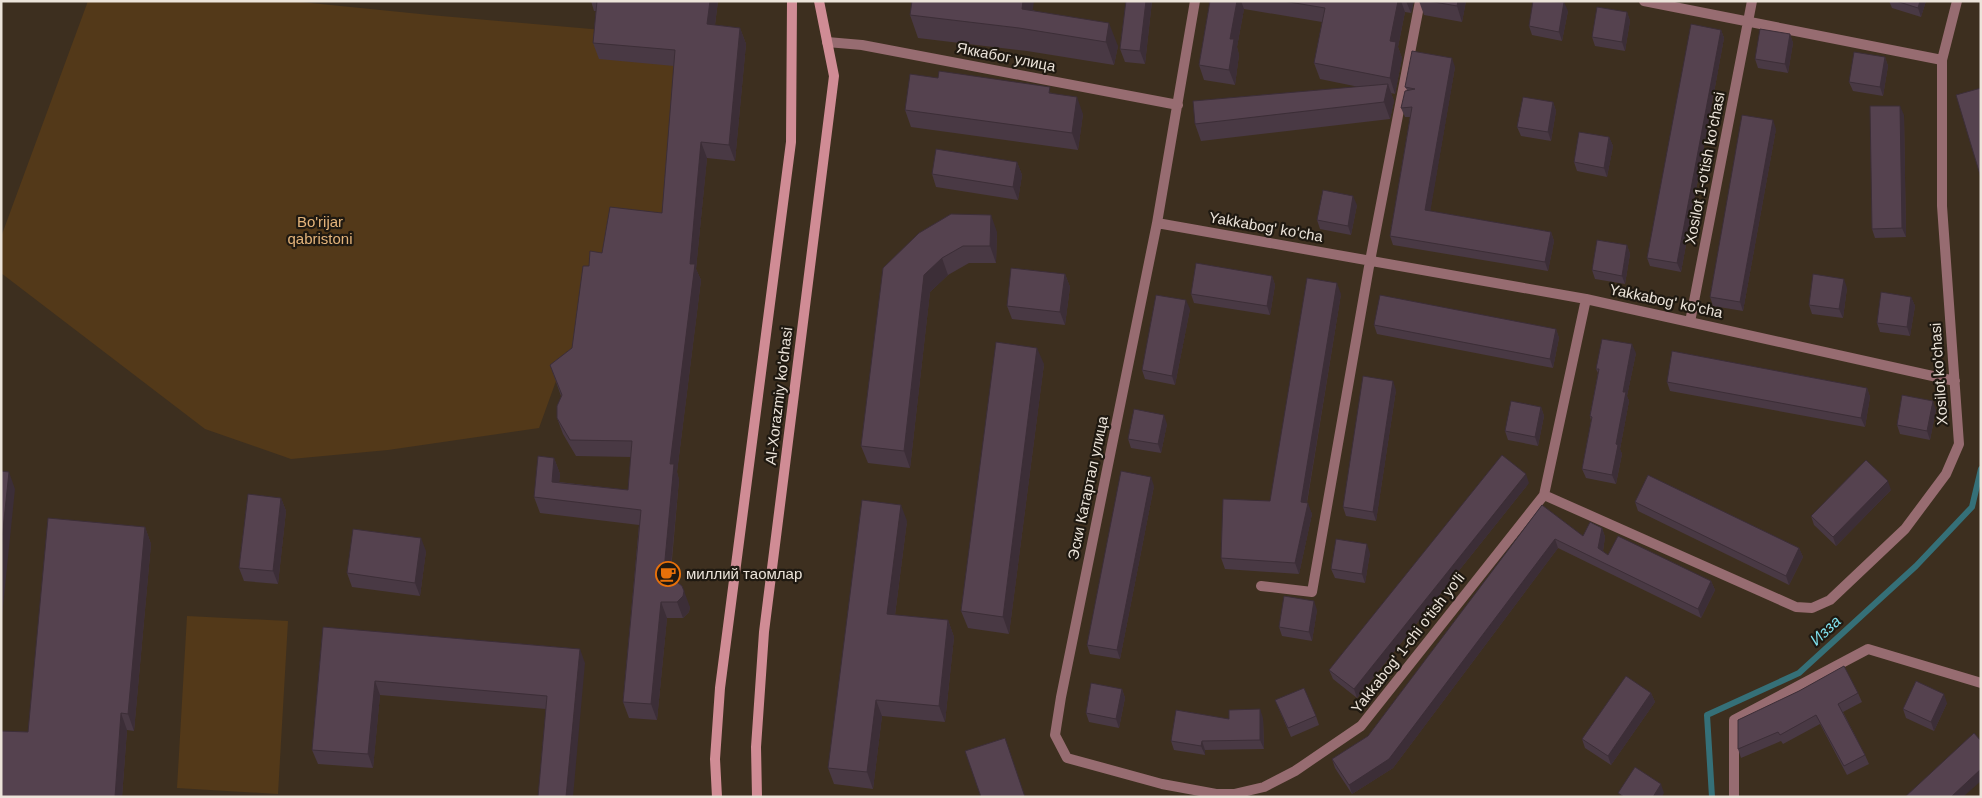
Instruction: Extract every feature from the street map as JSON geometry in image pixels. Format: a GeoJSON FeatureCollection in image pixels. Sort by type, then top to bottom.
{"type":"FeatureCollection","features":[{"type":"Feature","properties":{"kind":"main road","name":"Al-Xorazmiy ko'chasi"},"geometry":{"type":"LineString","coordinates":[[718,797],[715,758],[720,688],[791,142],[792,1]]}},
{"type":"Feature","properties":{"kind":"main road","name":"Al-Xorazmiy ko'chasi"},"geometry":{"type":"LineString","coordinates":[[757,797],[756,747],[764,632],[834,76],[819,1]]}},
{"type":"Feature","properties":{"kind":"street","name":"Эски Катартал улица"},"geometry":{"type":"LineString","coordinates":[[1067,758],[1055,735],[1061,697],[1157,223],[1195,1]]}},
{"type":"Feature","properties":{"kind":"street"},"geometry":{"type":"LineString","coordinates":[[1261,586],[1312,592],[1370,261],[1420,1]]}},
{"type":"Feature","properties":{"kind":"street"},"geometry":{"type":"LineString","coordinates":[[1644,1],[1748,20],[1942,60]]}},
{"type":"Feature","properties":{"kind":"street","name":"Xosilot 1-o'tish ko'chasi"},"geometry":{"type":"LineString","coordinates":[[1690,322],[1752,1]]}},
{"type":"Feature","properties":{"kind":"street","name":"Xosilot ko'chasi"},"geometry":{"type":"LineString","coordinates":[[1544,495],[1796,607],[1812,608],[1830,600],[1905,528],[1946,474],[1958,444],[1942,206],[1942,60],[1957,1]]}},
{"type":"Feature","properties":{"kind":"street","name":"Яккабог улица"},"geometry":{"type":"LineString","coordinates":[[827,42],[862,44],[1178,105]]}},
{"type":"Feature","properties":{"kind":"street","name":"Yakkabog' ko'cha"},"geometry":{"type":"LineString","coordinates":[[1157,223],[1586,299],[1955,381]]}},
{"type":"Feature","properties":{"kind":"street","name":"Yakkabog' 1-chi o'tish yo'li"},"geometry":{"type":"LineString","coordinates":[[1067,758],[1162,784],[1216,794],[1249,792],[1264,787],[1295,771],[1361,726],[1544,495],[1586,299]]}},
{"type":"Feature","properties":{"kind":"street"},"geometry":{"type":"LineString","coordinates":[[1734,797],[1734,720],[1868,649],[1981,683]]}},
{"type":"Feature","properties":{"kind":"green space","name":"Bo'rijar qabristoni"},"geometry":{"type":"Polygon","coordinates":[[[88,1],[291,1],[683,37],[668,229],[578,364],[556,381],[539,428],[388,450],[291,459],[205,429],[1,273],[1,237],[88,1]]]}},
{"type":"Feature","properties":{"kind":"green space"},"geometry":{"type":"Polygon","coordinates":[[[187,616],[288,621],[278,794],[177,788],[187,616]]]}},
{"type":"Feature","properties":{"kind":"building"},"geometry":{"type":"Polygon","coordinates":[[[597,1],[710,1],[707,24],[740,28],[729,145],[701,142],[690,264],[695,264],[670,464],[674,464],[663,581],[677,582],[684,591],[683,596],[677,602],[661,602],[651,704],[623,702],[641,510],[534,497],[538,456],[554,458],[552,482],[628,490],[632,441],[570,440],[557,418],[557,406],[562,395],[550,365],[572,348],[583,266],[589,266],[590,251],[602,253],[610,207],[662,213],[675,50],[593,43],[597,1]]]}},
{"type":"Feature","properties":{"kind":"building"},"geometry":{"type":"Polygon","coordinates":[[[912,1],[1023,1],[1022,9],[1109,23],[1106,42],[1019,28],[910,15],[912,1]]]}},
{"type":"Feature","properties":{"kind":"building"},"geometry":{"type":"Polygon","coordinates":[[[1126,1],[1146,1],[1140,51],[1120,49],[1126,1]]]}},
{"type":"Feature","properties":{"kind":"building"},"geometry":{"type":"Polygon","coordinates":[[[1210,1],[1237,1],[1230,39],[1234,39],[1229,70],[1199,65],[1210,1]]]}},
{"type":"Feature","properties":{"kind":"building"},"geometry":{"type":"Polygon","coordinates":[[[1283,1],[1398,1],[1390,41],[1396,42],[1390,78],[1314,63],[1325,8],[1283,1]]]}},
{"type":"Feature","properties":{"kind":"building"},"geometry":{"type":"Polygon","coordinates":[[[1428,1],[1458,1],[1457,6],[1428,1]]]}},
{"type":"Feature","properties":{"kind":"building"},"geometry":{"type":"Polygon","coordinates":[[[1533,1],[1564,2],[1559,32],[1529,26],[1533,1]]]}},
{"type":"Feature","properties":{"kind":"building"},"geometry":{"type":"Polygon","coordinates":[[[1896,1],[1920,1],[1918,8],[1896,1]]]}},
{"type":"Feature","properties":{"kind":"building"},"geometry":{"type":"Polygon","coordinates":[[[1597,7],[1627,12],[1622,42],[1592,37],[1597,7]]]}},
{"type":"Feature","properties":{"kind":"building"},"geometry":{"type":"Polygon","coordinates":[[[1691,24],[1721,30],[1677,263],[1647,258],[1691,24]]]}},
{"type":"Feature","properties":{"kind":"building"},"geometry":{"type":"Polygon","coordinates":[[[1760,29],[1790,34],[1785,64],[1755,59],[1760,29]]]}},
{"type":"Feature","properties":{"kind":"building"},"geometry":{"type":"Polygon","coordinates":[[[1412,51],[1452,58],[1425,210],[1551,232],[1545,262],[1390,236],[1412,107],[1401,108],[1405,91],[1415,89],[1405,87],[1412,51]]]}},
{"type":"Feature","properties":{"kind":"building"},"geometry":{"type":"Polygon","coordinates":[[[1854,52],[1885,57],[1880,87],[1849,82],[1854,52]]]}},
{"type":"Feature","properties":{"kind":"building"},"geometry":{"type":"Polygon","coordinates":[[[939,71],[1050,87],[1049,93],[1077,97],[1072,133],[905,110],[910,74],[938,78],[939,71]]]}},
{"type":"Feature","properties":{"kind":"building"},"geometry":{"type":"Polygon","coordinates":[[[1388,84],[1384,102],[1195,124],[1193,101],[1388,84]]]}},
{"type":"Feature","properties":{"kind":"building"},"geometry":{"type":"Polygon","coordinates":[[[1981,88],[1981,178],[1956,95],[1981,88]]]}},
{"type":"Feature","properties":{"kind":"building"},"geometry":{"type":"Polygon","coordinates":[[[1523,97],[1553,102],[1548,132],[1517,127],[1523,97]]]}},
{"type":"Feature","properties":{"kind":"building"},"geometry":{"type":"Polygon","coordinates":[[[1870,106],[1900,106],[1902,228],[1872,229],[1870,106]]]}},
{"type":"Feature","properties":{"kind":"building"},"geometry":{"type":"Polygon","coordinates":[[[1742,115],[1773,120],[1740,302],[1710,297],[1742,115]]]}},
{"type":"Feature","properties":{"kind":"building"},"geometry":{"type":"Polygon","coordinates":[[[1579,132],[1609,137],[1604,168],[1574,162],[1579,132]]]}},
{"type":"Feature","properties":{"kind":"building"},"geometry":{"type":"Polygon","coordinates":[[[936,149],[1017,162],[1013,187],[932,174],[936,149]]]}},
{"type":"Feature","properties":{"kind":"building"},"geometry":{"type":"Polygon","coordinates":[[[1323,190],[1353,196],[1348,226],[1317,220],[1323,190]]]}},
{"type":"Feature","properties":{"kind":"building"},"geometry":{"type":"Polygon","coordinates":[[[951,214],[991,215],[990,246],[963,246],[942,258],[924,275],[904,451],[861,446],[883,268],[919,233],[951,214]]]}},
{"type":"Feature","properties":{"kind":"building"},"geometry":{"type":"Polygon","coordinates":[[[1597,240],[1627,245],[1622,276],[1592,270],[1597,240]]]}},
{"type":"Feature","properties":{"kind":"building"},"geometry":{"type":"Polygon","coordinates":[[[1196,263],[1272,276],[1267,306],[1191,294],[1196,263]]]}},
{"type":"Feature","properties":{"kind":"building"},"geometry":{"type":"Polygon","coordinates":[[[1011,268],[1065,274],[1060,312],[1007,306],[1011,268]]]}},
{"type":"Feature","properties":{"kind":"building"},"geometry":{"type":"Polygon","coordinates":[[[1813,274],[1844,279],[1839,309],[1809,305],[1813,274]]]}},
{"type":"Feature","properties":{"kind":"building"},"geometry":{"type":"Polygon","coordinates":[[[1307,278],[1337,283],[1301,502],[1308,503],[1295,563],[1221,558],[1223,499],[1270,501],[1307,278]]]}},
{"type":"Feature","properties":{"kind":"building"},"geometry":{"type":"Polygon","coordinates":[[[1881,292],[1911,297],[1907,327],[1877,323],[1881,292]]]}},
{"type":"Feature","properties":{"kind":"building"},"geometry":{"type":"Polygon","coordinates":[[[1156,295],[1186,300],[1172,376],[1142,370],[1156,295]]]}},
{"type":"Feature","properties":{"kind":"building"},"geometry":{"type":"Polygon","coordinates":[[[1380,295],[1556,329],[1550,359],[1374,325],[1380,295]]]}},
{"type":"Feature","properties":{"kind":"building"},"geometry":{"type":"Polygon","coordinates":[[[1602,339],[1632,344],[1623,392],[1626,392],[1612,475],[1582,469],[1592,417],[1590,416],[1599,369],[1596,369],[1602,339]]]}},
{"type":"Feature","properties":{"kind":"building"},"geometry":{"type":"Polygon","coordinates":[[[996,342],[1037,348],[1003,617],[961,611],[996,342]]]}},
{"type":"Feature","properties":{"kind":"building"},"geometry":{"type":"Polygon","coordinates":[[[1672,351],[1867,388],[1861,418],[1667,382],[1672,351]]]}},
{"type":"Feature","properties":{"kind":"building"},"geometry":{"type":"Polygon","coordinates":[[[1363,376],[1393,381],[1373,512],[1343,507],[1363,376]]]}},
{"type":"Feature","properties":{"kind":"building"},"geometry":{"type":"Polygon","coordinates":[[[1902,395],[1933,401],[1927,431],[1897,425],[1902,395]]]}},
{"type":"Feature","properties":{"kind":"building"},"geometry":{"type":"Polygon","coordinates":[[[1511,401],[1541,407],[1535,437],[1505,431],[1511,401]]]}},
{"type":"Feature","properties":{"kind":"building"},"geometry":{"type":"Polygon","coordinates":[[[1134,409],[1164,415],[1158,444],[1128,439],[1134,409]]]}},
{"type":"Feature","properties":{"kind":"building"},"geometry":{"type":"Polygon","coordinates":[[[1502,455],[1526,474],[1354,689],[1329,670],[1502,455]]]}},
{"type":"Feature","properties":{"kind":"building"},"geometry":{"type":"Polygon","coordinates":[[[1866,460],[1888,481],[1833,537],[1811,516],[1866,460]]]}},
{"type":"Feature","properties":{"kind":"building"},"geometry":{"type":"Polygon","coordinates":[[[1,471],[9,472],[1,549],[1,471]]]}},
{"type":"Feature","properties":{"kind":"building"},"geometry":{"type":"Polygon","coordinates":[[[1121,471],[1151,477],[1117,650],[1087,645],[1121,471]]]}},
{"type":"Feature","properties":{"kind":"building"},"geometry":{"type":"Polygon","coordinates":[[[1648,475],[1799,548],[1786,576],[1635,502],[1648,475]]]}},
{"type":"Feature","properties":{"kind":"building"},"geometry":{"type":"Polygon","coordinates":[[[248,494],[281,498],[273,571],[239,568],[248,494]]]}},
{"type":"Feature","properties":{"kind":"building"},"geometry":{"type":"Polygon","coordinates":[[[862,500],[901,505],[887,614],[948,620],[939,706],[876,700],[867,772],[828,768],[862,500]]]}},
{"type":"Feature","properties":{"kind":"building"},"geometry":{"type":"Polygon","coordinates":[[[1542,505],[1583,536],[1590,522],[1602,528],[1598,548],[1608,555],[1618,536],[1711,581],[1698,609],[1555,539],[1389,759],[1349,785],[1332,759],[1368,736],[1542,505]]]}},
{"type":"Feature","properties":{"kind":"building"},"geometry":{"type":"Polygon","coordinates":[[[48,518],[145,527],[128,714],[121,713],[115,797],[1,797],[1,731],[28,732],[48,518]]]}},
{"type":"Feature","properties":{"kind":"building"},"geometry":{"type":"Polygon","coordinates":[[[353,529],[421,538],[415,583],[347,573],[353,529]]]}},
{"type":"Feature","properties":{"kind":"building"},"geometry":{"type":"Polygon","coordinates":[[[1336,539],[1367,544],[1362,574],[1331,569],[1336,539]]]}},
{"type":"Feature","properties":{"kind":"building"},"geometry":{"type":"Polygon","coordinates":[[[1284,596],[1314,601],[1309,632],[1279,627],[1284,596]]]}},
{"type":"Feature","properties":{"kind":"building"},"geometry":{"type":"Polygon","coordinates":[[[323,627],[580,649],[566,797],[538,797],[547,696],[375,681],[368,754],[312,750],[323,627]]]}},
{"type":"Feature","properties":{"kind":"building"},"geometry":{"type":"Polygon","coordinates":[[[1844,666],[1858,693],[1838,704],[1865,755],[1844,766],[1816,715],[1780,735],[1778,732],[1738,749],[1738,720],[1799,691],[1844,666]]]}},
{"type":"Feature","properties":{"kind":"building"},"geometry":{"type":"Polygon","coordinates":[[[1626,676],[1651,693],[1608,756],[1582,739],[1626,676]]]}},
{"type":"Feature","properties":{"kind":"building"},"geometry":{"type":"Polygon","coordinates":[[[1916,681],[1944,694],[1931,722],[1903,709],[1916,681]]]}},
{"type":"Feature","properties":{"kind":"building"},"geometry":{"type":"Polygon","coordinates":[[[1091,683],[1122,689],[1116,719],[1086,713],[1091,683]]]}},
{"type":"Feature","properties":{"kind":"building"},"geometry":{"type":"Polygon","coordinates":[[[1304,688],[1316,716],[1288,728],[1275,700],[1304,688]]]}},
{"type":"Feature","properties":{"kind":"building"},"geometry":{"type":"Polygon","coordinates":[[[1260,709],[1260,740],[1202,741],[1201,746],[1171,741],[1176,710],[1229,719],[1229,710],[1260,709]]]}},
{"type":"Feature","properties":{"kind":"building"},"geometry":{"type":"Polygon","coordinates":[[[1974,733],[1981,741],[1981,769],[1951,797],[1905,797],[1974,733]]]}},
{"type":"Feature","properties":{"kind":"building"},"geometry":{"type":"Polygon","coordinates":[[[1005,738],[1025,797],[981,797],[965,751],[1005,738]]]}},
{"type":"Feature","properties":{"kind":"building"},"geometry":{"type":"Polygon","coordinates":[[[1635,767],[1661,784],[1653,797],[1624,797],[1618,793],[1635,767]]]}},
{"type":"Feature","properties":{"kind":"waterway","name":"Изза"},"geometry":{"type":"LineString","coordinates":[[1712,797],[1707,715],[1799,673],[1916,566],[1972,507],[1981,469]]}},
{"type":"Feature","properties":{"kind":"place","name":"миллий таомлар"},"geometry":{"type":"Point","coordinates":[668,574]}}]}
